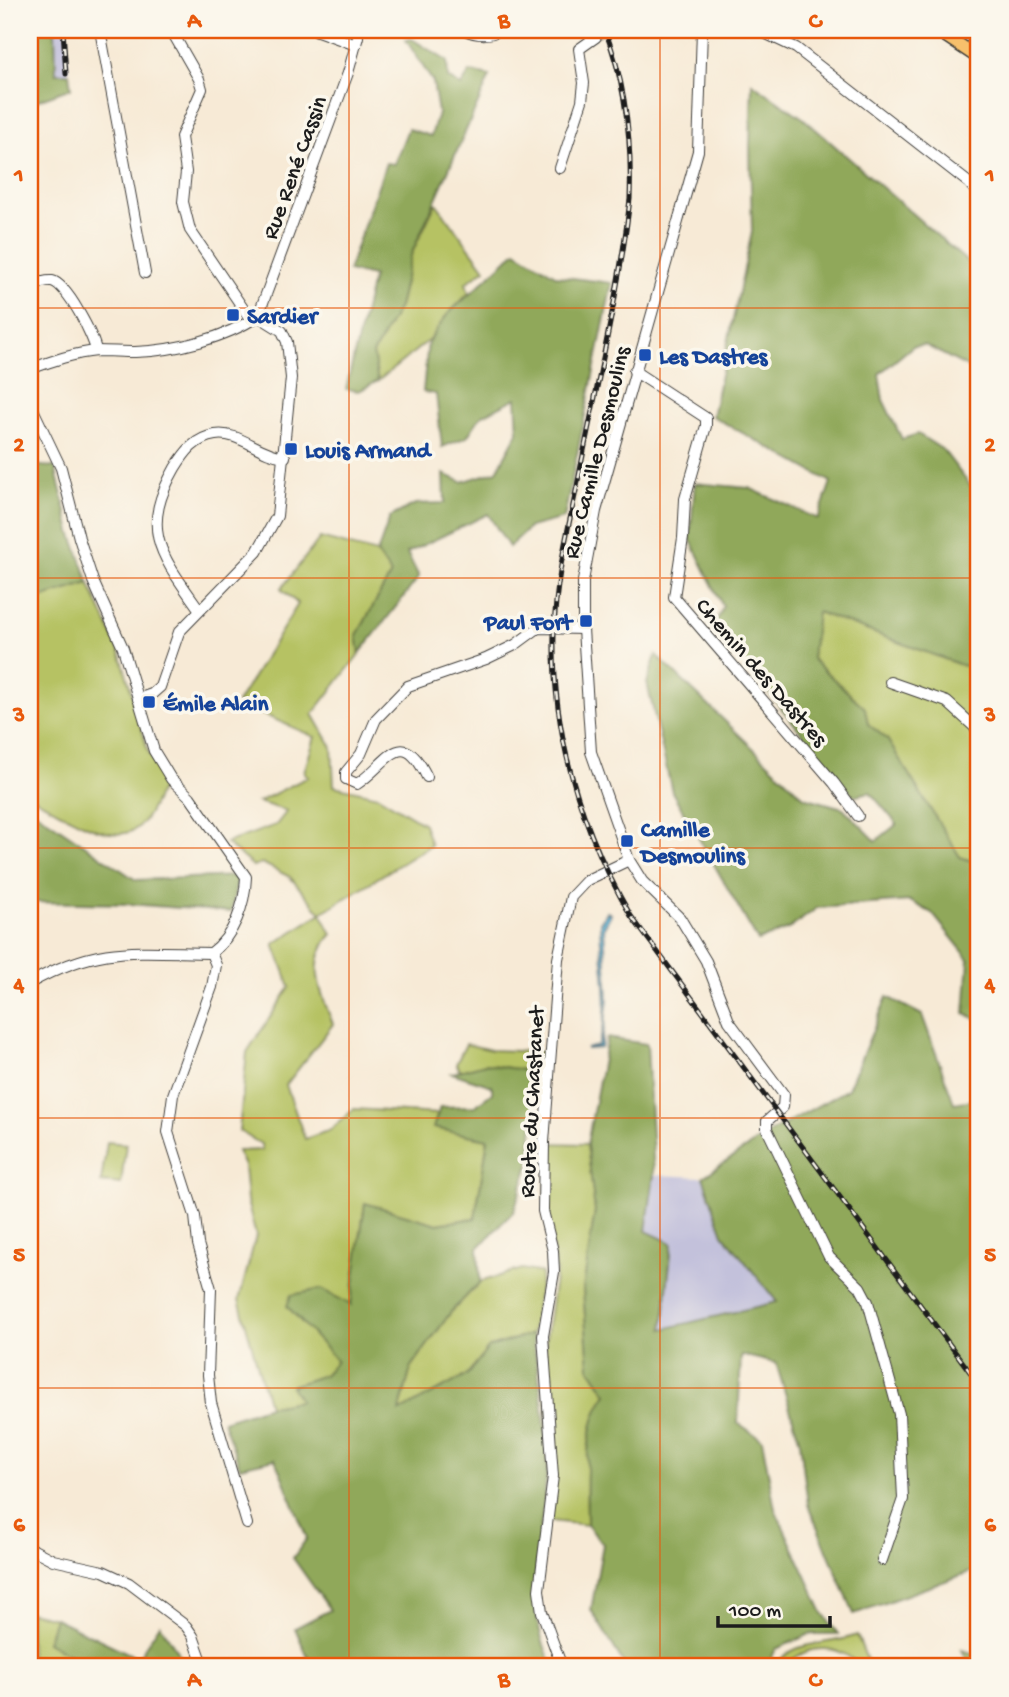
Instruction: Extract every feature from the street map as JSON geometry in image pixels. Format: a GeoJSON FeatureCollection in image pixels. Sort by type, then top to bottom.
{"type":"FeatureCollection","features":[{"type":"Feature","properties":{"kind":"main road"},"geometry":{"type":"LineString","coordinates":[[937,30],[979,58]]}},
{"type":"Feature","properties":{"kind":"street"},"geometry":{"type":"LineString","coordinates":[[100,30],[145,273]]}},
{"type":"Feature","properties":{"kind":"street"},"geometry":{"type":"LineString","coordinates":[[138,699],[152,694],[160,687],[179,632],[257,552],[270,531],[281,498],[291,377],[287,342],[282,331],[254,318],[190,230],[183,202],[186,172],[181,137],[202,89],[200,79],[171,30]]}},
{"type":"Feature","properties":{"kind":"street"},"geometry":{"type":"LineString","coordinates":[[315,30],[356,45]]}},
{"type":"Feature","properties":{"kind":"street","name":"Rue René Cassin"},"geometry":{"type":"LineString","coordinates":[[254,318],[356,45],[357,30]]}},
{"type":"Feature","properties":{"kind":"street"},"geometry":{"type":"LineString","coordinates":[[465,30],[476,34],[493,34],[500,30]]}},
{"type":"Feature","properties":{"kind":"street","name":"Rue Camille Desmoulins"},"geometry":{"type":"LineString","coordinates":[[702,30],[698,151],[592,527],[583,581],[583,629],[591,752],[629,860],[642,881],[680,918],[706,961],[729,1021],[784,1094],[783,1107],[767,1121],[767,1129],[830,1257],[860,1287],[868,1302],[900,1414],[903,1499],[882,1560]]}},
{"type":"Feature","properties":{"kind":"street"},"geometry":{"type":"LineString","coordinates":[[758,30],[796,48],[927,149],[979,195]]}},
{"type":"Feature","properties":{"kind":"street"},"geometry":{"type":"LineString","coordinates":[[560,168],[582,101],[584,83],[579,49],[596,37]]}},
{"type":"Feature","properties":{"kind":"street"},"geometry":{"type":"LineString","coordinates":[[30,287],[48,281],[58,284],[94,338],[96,351]]}},
{"type":"Feature","properties":{"kind":"street"},"geometry":{"type":"LineString","coordinates":[[30,369],[65,357],[96,351],[143,351],[179,346],[254,318]]}},
{"type":"Feature","properties":{"kind":"street","name":"Chemin des Dastres"},"geometry":{"type":"LineString","coordinates":[[634,371],[706,418],[685,499],[683,538],[674,597],[834,783],[858,816]]}},
{"type":"Feature","properties":{"kind":"street"},"geometry":{"type":"LineString","coordinates":[[30,403],[61,468],[82,549],[123,648],[147,737],[171,779],[190,797],[246,877],[246,892],[237,920],[219,947],[211,953],[114,951],[76,960],[30,983]]}},
{"type":"Feature","properties":{"kind":"street"},"geometry":{"type":"LineString","coordinates":[[199,609],[172,571],[160,544],[156,515],[162,492],[184,453],[204,437],[230,435],[264,454],[285,457]]}},
{"type":"Feature","properties":{"kind":"street"},"geometry":{"type":"LineString","coordinates":[[428,777],[418,757],[412,751],[403,750],[382,761],[357,784],[346,779],[346,772],[361,754],[376,719],[408,686],[486,659],[515,645],[538,628],[583,629]]}},
{"type":"Feature","properties":{"kind":"street"},"geometry":{"type":"LineString","coordinates":[[890,681],[947,702],[979,731]]}},
{"type":"Feature","properties":{"kind":"street","name":"Route du Chastanet"},"geometry":{"type":"LineString","coordinates":[[562,1667],[542,1612],[539,1590],[553,1476],[543,1336],[554,1272],[553,1251],[543,1211],[544,1142],[558,958],[571,897],[587,880],[629,860]]}},
{"type":"Feature","properties":{"kind":"street"},"geometry":{"type":"LineString","coordinates":[[211,953],[216,965],[212,987],[173,1095],[168,1132],[195,1216],[198,1244],[211,1289],[208,1375],[211,1403],[247,1524]]}},
{"type":"Feature","properties":{"kind":"street"},"geometry":{"type":"LineString","coordinates":[[30,1548],[53,1560],[103,1571],[129,1583],[186,1626],[193,1636],[204,1667]]}},
{"type":"Feature","properties":{"kind":"shaded area"},"geometry":{"type":"Polygon","coordinates":[[[55,30],[66,30],[69,73],[57,73],[55,30]]]}},
{"type":"Feature","properties":{"kind":"shaded area"},"geometry":{"type":"Polygon","coordinates":[[[654,1175],[703,1177],[723,1234],[777,1302],[663,1330],[671,1243],[646,1231],[654,1175]]]}},
{"type":"Feature","properties":{"kind":"green space"},"geometry":{"type":"Polygon","coordinates":[[[30,30],[55,30],[56,73],[69,73],[71,88],[30,103],[30,30]]]}},
{"type":"Feature","properties":{"kind":"green space"},"geometry":{"type":"Polygon","coordinates":[[[412,39],[447,61],[448,78],[461,86],[470,72],[490,76],[411,255],[399,307],[373,354],[378,381],[359,391],[346,389],[373,276],[348,271],[386,163],[394,164],[408,129],[431,136],[438,113],[433,82],[406,40],[412,39]]]}},
{"type":"Feature","properties":{"kind":"green space"},"geometry":{"type":"Polygon","coordinates":[[[752,83],[803,118],[979,272],[979,373],[925,345],[913,346],[879,374],[883,400],[902,439],[918,434],[943,450],[979,497],[979,669],[961,665],[817,612],[812,659],[865,708],[868,724],[887,739],[960,857],[979,863],[979,1020],[965,1014],[969,959],[932,913],[910,901],[817,908],[790,928],[758,941],[672,792],[647,683],[656,655],[804,797],[843,808],[876,841],[897,824],[870,792],[853,796],[714,626],[723,607],[690,539],[695,483],[749,488],[818,519],[831,482],[712,416],[752,232],[752,83]]]}},
{"type":"Feature","properties":{"kind":"green space"},"geometry":{"type":"Polygon","coordinates":[[[436,203],[485,269],[466,283],[469,293],[447,315],[430,339],[378,381],[373,354],[399,307],[411,255],[436,203]]]}},
{"type":"Feature","properties":{"kind":"green space"},"geometry":{"type":"Polygon","coordinates":[[[516,251],[557,276],[612,283],[564,518],[530,527],[509,547],[488,514],[407,553],[419,577],[360,653],[357,635],[391,574],[377,553],[390,517],[415,504],[445,503],[444,474],[462,482],[497,471],[518,432],[516,398],[481,416],[467,437],[442,447],[436,394],[423,392],[428,342],[447,315],[516,251]]]}},
{"type":"Feature","properties":{"kind":"green space"},"geometry":{"type":"Polygon","coordinates":[[[30,465],[55,467],[71,532],[89,583],[40,598],[30,621],[30,465]]]}},
{"type":"Feature","properties":{"kind":"green space"},"geometry":{"type":"Polygon","coordinates":[[[320,538],[377,553],[391,574],[358,635],[360,653],[313,714],[332,747],[334,786],[378,796],[424,824],[431,845],[321,913],[290,877],[262,863],[253,866],[226,843],[276,825],[287,811],[258,802],[308,777],[304,772],[315,737],[237,703],[298,604],[281,589],[320,538]]]}},
{"type":"Feature","properties":{"kind":"green space"},"geometry":{"type":"Polygon","coordinates":[[[89,583],[121,655],[148,751],[165,781],[146,818],[138,827],[127,833],[114,834],[84,825],[30,796],[30,621],[40,598],[89,583]]]}},
{"type":"Feature","properties":{"kind":"green space"},"geometry":{"type":"Polygon","coordinates":[[[816,611],[961,665],[979,669],[979,863],[960,857],[887,740],[868,724],[812,659],[816,611]]]}},
{"type":"Feature","properties":{"kind":"green space"},"geometry":{"type":"Polygon","coordinates":[[[30,808],[136,880],[238,876],[231,912],[129,904],[30,902],[30,808]]]}},
{"type":"Feature","properties":{"kind":"green space"},"geometry":{"type":"Polygon","coordinates":[[[321,913],[332,934],[320,956],[318,978],[333,1024],[286,1085],[305,1139],[330,1130],[354,1109],[438,1114],[434,1128],[488,1139],[475,1218],[437,1224],[365,1203],[351,1306],[337,1361],[324,1375],[291,1386],[301,1401],[269,1406],[239,1300],[256,1236],[247,1201],[244,1166],[237,1151],[262,1150],[261,1144],[239,1131],[247,1052],[290,987],[274,944],[321,913]]]}},
{"type":"Feature","properties":{"kind":"green space"},"geometry":{"type":"Polygon","coordinates":[[[887,997],[922,1015],[954,1103],[979,1099],[979,1583],[973,1571],[854,1614],[808,1505],[800,1442],[776,1363],[741,1355],[738,1423],[762,1439],[775,1509],[823,1613],[838,1634],[810,1634],[776,1649],[767,1667],[626,1667],[591,1610],[603,1544],[587,1525],[590,1439],[593,1422],[607,1394],[589,1367],[583,1289],[595,1211],[587,1144],[607,1038],[647,1044],[654,1175],[646,1231],[672,1243],[663,1329],[777,1302],[723,1234],[703,1177],[772,1131],[848,1089],[887,997]]]}},
{"type":"Feature","properties":{"kind":"green space"},"geometry":{"type":"Polygon","coordinates":[[[466,1044],[491,1050],[544,1052],[542,1097],[535,1097],[522,1070],[485,1064],[460,1071],[456,1064],[466,1044]]]}},
{"type":"Feature","properties":{"kind":"green space"},"geometry":{"type":"Polygon","coordinates":[[[485,1064],[522,1070],[535,1097],[530,1162],[514,1211],[478,1248],[480,1282],[451,1312],[411,1368],[399,1412],[467,1375],[489,1347],[532,1334],[543,1406],[547,1462],[535,1598],[544,1645],[554,1667],[312,1667],[295,1628],[330,1610],[293,1558],[307,1538],[275,1459],[240,1467],[223,1421],[269,1406],[300,1401],[291,1386],[324,1375],[337,1361],[287,1306],[291,1295],[321,1289],[351,1305],[365,1203],[437,1224],[475,1218],[488,1139],[433,1128],[440,1107],[475,1106],[492,1093],[492,1086],[452,1073],[485,1064]]]}},
{"type":"Feature","properties":{"kind":"green space"},"geometry":{"type":"Polygon","coordinates":[[[107,1142],[126,1144],[121,1184],[101,1182],[107,1142]]]}},
{"type":"Feature","properties":{"kind":"green space"},"geometry":{"type":"Polygon","coordinates":[[[547,1143],[587,1144],[595,1211],[583,1290],[589,1367],[607,1394],[593,1422],[590,1439],[587,1525],[550,1521],[545,1347],[556,1271],[546,1205],[547,1143]]]}},
{"type":"Feature","properties":{"kind":"green space"},"geometry":{"type":"Polygon","coordinates":[[[522,1269],[542,1273],[532,1334],[489,1347],[467,1375],[399,1413],[411,1368],[451,1312],[480,1282],[522,1269]]]}},
{"type":"Feature","properties":{"kind":"green space"},"geometry":{"type":"Polygon","coordinates":[[[30,1612],[55,1618],[47,1642],[91,1667],[30,1667],[30,1612]]]}},
{"type":"Feature","properties":{"kind":"green space"},"geometry":{"type":"Polygon","coordinates":[[[55,1618],[138,1658],[160,1624],[187,1667],[91,1667],[47,1642],[55,1618]]]}},
{"type":"Feature","properties":{"kind":"green space"},"geometry":{"type":"Polygon","coordinates":[[[857,1635],[870,1667],[860,1667],[843,1654],[823,1649],[803,1654],[785,1667],[775,1667],[792,1651],[802,1647],[857,1635]]]}},
{"type":"Feature","properties":{"kind":"green space"},"geometry":{"type":"Polygon","coordinates":[[[962,1650],[979,1655],[979,1667],[970,1667],[962,1650]]]}},
{"type":"Feature","properties":{"kind":"water"},"geometry":{"type":"Polygon","coordinates":[[[607,912],[611,914],[604,927],[608,1000],[601,1048],[586,1049],[598,1046],[603,1031],[606,1000],[600,922],[607,912]]]}},
{"type":"Feature","properties":{"kind":"tunnel"},"geometry":{"type":"LineString","coordinates":[[596,37],[615,30]]}},
{"type":"Feature","properties":{"kind":"railway"},"geometry":{"type":"LineString","coordinates":[[63,30],[66,74]]}},
{"type":"Feature","properties":{"kind":"railway"},"geometry":{"type":"LineString","coordinates":[[605,30],[623,92],[630,156],[630,199],[613,307],[557,596],[554,633],[558,708],[573,780],[597,849],[631,916],[979,1384]]}},
{"type":"Feature","properties":{"kind":"place","name":"Sardier"},"geometry":{"type":"Point","coordinates":[233,315]}},
{"type":"Feature","properties":{"kind":"place","name":"Les Dastres"},"geometry":{"type":"Point","coordinates":[645,355]}},
{"type":"Feature","properties":{"kind":"place","name":"Louis Armand"},"geometry":{"type":"Point","coordinates":[291,449]}},
{"type":"Feature","properties":{"kind":"place","name":"Paul Fort"},"geometry":{"type":"Point","coordinates":[586,621]}},
{"type":"Feature","properties":{"kind":"place","name":"Émile Alain"},"geometry":{"type":"Point","coordinates":[149,702]}},
{"type":"Feature","properties":{"kind":"place","name":"Camille Desmoulins"},"geometry":{"type":"Point","coordinates":[627,841]}}]}
